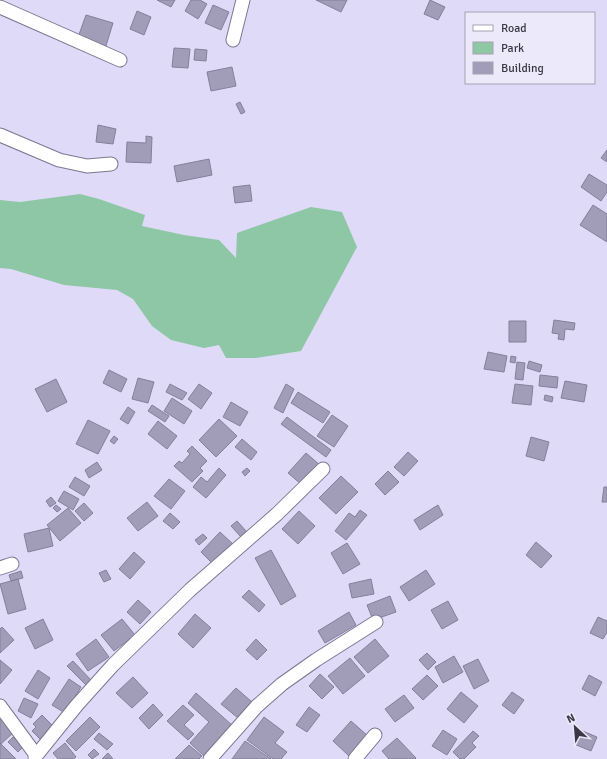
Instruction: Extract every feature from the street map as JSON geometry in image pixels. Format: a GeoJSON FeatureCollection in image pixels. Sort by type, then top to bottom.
{"type":"FeatureCollection","features":[{"type":"Feature","properties":{"kind":"street"},"geometry":{"type":"LineString","coordinates":[[233,40],[243,0]]}},
{"type":"Feature","properties":{"kind":"street"},"geometry":{"type":"LineString","coordinates":[[0,7],[120,60]]}},
{"type":"Feature","properties":{"kind":"street"},"geometry":{"type":"LineString","coordinates":[[0,135],[59,160],[87,166],[111,164]]}},
{"type":"Feature","properties":{"kind":"street"},"geometry":{"type":"LineString","coordinates":[[0,706],[35,758],[77,705],[113,665],[190,590],[277,514],[323,469]]}},
{"type":"Feature","properties":{"kind":"street"},"geometry":{"type":"LineString","coordinates":[[210,759],[258,706],[282,684],[316,660],[376,622]]}},
{"type":"Feature","properties":{"kind":"street"},"geometry":{"type":"LineString","coordinates":[[355,759],[375,735]]}},
{"type":"Feature","properties":{"kind":"green space"},"geometry":{"type":"Polygon","coordinates":[[[80,194],[145,215],[142,226],[184,235],[219,240],[236,258],[237,233],[311,207],[342,212],[357,247],[301,351],[256,358],[226,358],[219,345],[204,348],[171,340],[152,326],[133,299],[117,290],[64,285],[11,269],[0,268],[0,200],[20,202],[80,194]]]}},
{"type":"Feature","properties":{"kind":"building"},"geometry":{"type":"Polygon","coordinates":[[[157,0],[175,0],[171,7],[157,0]]]}},
{"type":"Feature","properties":{"kind":"building"},"geometry":{"type":"Polygon","coordinates":[[[191,0],[200,0],[207,4],[198,19],[185,11],[191,0]]]}},
{"type":"Feature","properties":{"kind":"building"},"geometry":{"type":"Polygon","coordinates":[[[316,0],[347,0],[341,12],[316,0]]]}},
{"type":"Feature","properties":{"kind":"building"},"geometry":{"type":"Polygon","coordinates":[[[430,0],[445,7],[438,20],[424,14],[430,0]]]}},
{"type":"Feature","properties":{"kind":"building"},"geometry":{"type":"Polygon","coordinates":[[[213,5],[229,12],[221,30],[205,23],[213,5]]]}},
{"type":"Feature","properties":{"kind":"building"},"geometry":{"type":"Polygon","coordinates":[[[137,11],[151,17],[144,35],[130,29],[137,11]]]}},
{"type":"Feature","properties":{"kind":"building"},"geometry":{"type":"Polygon","coordinates":[[[86,15],[113,23],[105,49],[77,40],[86,15]]]}},
{"type":"Feature","properties":{"kind":"building"},"geometry":{"type":"Polygon","coordinates":[[[174,48],[190,49],[188,68],[172,67],[174,48]]]}},
{"type":"Feature","properties":{"kind":"building"},"geometry":{"type":"Polygon","coordinates":[[[195,49],[207,50],[206,61],[194,60],[195,49]]]}},
{"type":"Feature","properties":{"kind":"building"},"geometry":{"type":"Polygon","coordinates":[[[232,67],[236,86],[211,91],[207,72],[232,67]]]}},
{"type":"Feature","properties":{"kind":"building"},"geometry":{"type":"Polygon","coordinates":[[[240,102],[245,112],[241,114],[236,104],[240,102]]]}},
{"type":"Feature","properties":{"kind":"building"},"geometry":{"type":"Polygon","coordinates":[[[98,125],[116,129],[113,144],[96,142],[98,125]]]}},
{"type":"Feature","properties":{"kind":"building"},"geometry":{"type":"Polygon","coordinates":[[[146,136],[152,137],[151,163],[126,162],[127,142],[146,143],[146,136]]]}},
{"type":"Feature","properties":{"kind":"building"},"geometry":{"type":"Polygon","coordinates":[[[607,150],[607,162],[601,158],[607,150]]]}},
{"type":"Feature","properties":{"kind":"building"},"geometry":{"type":"Polygon","coordinates":[[[209,159],[212,175],[177,182],[174,166],[209,159]]]}},
{"type":"Feature","properties":{"kind":"building"},"geometry":{"type":"Polygon","coordinates":[[[589,174],[607,185],[607,192],[601,201],[581,187],[589,174]]]}},
{"type":"Feature","properties":{"kind":"building"},"geometry":{"type":"Polygon","coordinates":[[[250,185],[252,201],[235,203],[233,187],[250,185]]]}},
{"type":"Feature","properties":{"kind":"building"},"geometry":{"type":"Polygon","coordinates":[[[593,205],[607,214],[607,242],[580,225],[593,205]]]}},
{"type":"Feature","properties":{"kind":"building"},"geometry":{"type":"Polygon","coordinates":[[[554,320],[575,323],[574,330],[565,329],[564,340],[558,339],[559,334],[552,333],[554,320]]]}},
{"type":"Feature","properties":{"kind":"building"},"geometry":{"type":"Polygon","coordinates":[[[509,321],[526,321],[526,342],[509,342],[509,321]]]}},
{"type":"Feature","properties":{"kind":"building"},"geometry":{"type":"Polygon","coordinates":[[[488,352],[507,356],[504,372],[484,369],[488,352]]]}},
{"type":"Feature","properties":{"kind":"building"},"geometry":{"type":"Polygon","coordinates":[[[511,356],[516,357],[515,363],[510,362],[511,356]]]}},
{"type":"Feature","properties":{"kind":"building"},"geometry":{"type":"Polygon","coordinates":[[[529,361],[542,365],[540,372],[527,368],[529,361]]]}},
{"type":"Feature","properties":{"kind":"building"},"geometry":{"type":"Polygon","coordinates":[[[517,362],[525,363],[523,380],[515,379],[517,362]]]}},
{"type":"Feature","properties":{"kind":"building"},"geometry":{"type":"Polygon","coordinates":[[[109,370],[127,379],[121,392],[103,383],[109,370]]]}},
{"type":"Feature","properties":{"kind":"building"},"geometry":{"type":"Polygon","coordinates":[[[540,375],[558,377],[557,388],[539,386],[540,375]]]}},
{"type":"Feature","properties":{"kind":"building"},"geometry":{"type":"Polygon","coordinates":[[[138,378],[154,382],[148,403],[132,399],[138,378]]]}},
{"type":"Feature","properties":{"kind":"building"},"geometry":{"type":"Polygon","coordinates":[[[56,379],[67,402],[47,412],[35,389],[56,379]]]}},
{"type":"Feature","properties":{"kind":"building"},"geometry":{"type":"Polygon","coordinates":[[[565,381],[587,385],[584,402],[561,398],[565,381]]]}},
{"type":"Feature","properties":{"kind":"building"},"geometry":{"type":"Polygon","coordinates":[[[170,384],[187,393],[182,400],[166,392],[170,384]]]}},
{"type":"Feature","properties":{"kind":"building"},"geometry":{"type":"Polygon","coordinates":[[[199,384],[212,393],[201,409],[188,399],[199,384]]]}},
{"type":"Feature","properties":{"kind":"building"},"geometry":{"type":"Polygon","coordinates":[[[286,384],[294,389],[283,413],[274,408],[286,384]]]}},
{"type":"Feature","properties":{"kind":"building"},"geometry":{"type":"Polygon","coordinates":[[[515,384],[533,386],[531,405],[512,403],[515,384]]]}},
{"type":"Feature","properties":{"kind":"building"},"geometry":{"type":"Polygon","coordinates":[[[298,392],[330,412],[323,423],[291,403],[298,392]]]}},
{"type":"Feature","properties":{"kind":"building"},"geometry":{"type":"Polygon","coordinates":[[[545,395],[553,397],[552,402],[544,400],[545,395]]]}},
{"type":"Feature","properties":{"kind":"building"},"geometry":{"type":"Polygon","coordinates":[[[172,398],[192,411],[184,424],[164,411],[172,398]]]}},
{"type":"Feature","properties":{"kind":"building"},"geometry":{"type":"Polygon","coordinates":[[[231,402],[248,412],[240,426],[223,417],[231,402]]]}},
{"type":"Feature","properties":{"kind":"building"},"geometry":{"type":"Polygon","coordinates":[[[152,405],[169,416],[165,422],[148,411],[152,405]]]}},
{"type":"Feature","properties":{"kind":"building"},"geometry":{"type":"Polygon","coordinates":[[[128,407],[135,412],[128,424],[120,419],[128,407]]]}},
{"type":"Feature","properties":{"kind":"building"},"geometry":{"type":"Polygon","coordinates":[[[332,415],[348,426],[334,447],[317,436],[332,415]]]}},
{"type":"Feature","properties":{"kind":"building"},"geometry":{"type":"Polygon","coordinates":[[[287,417],[331,450],[326,457],[281,424],[287,417]]]}},
{"type":"Feature","properties":{"kind":"building"},"geometry":{"type":"Polygon","coordinates":[[[219,419],[237,436],[216,457],[199,440],[219,419]]]}},
{"type":"Feature","properties":{"kind":"building"},"geometry":{"type":"Polygon","coordinates":[[[88,420],[110,431],[98,454],[76,444],[88,420]]]}},
{"type":"Feature","properties":{"kind":"building"},"geometry":{"type":"Polygon","coordinates":[[[158,421],[177,436],[167,449],[148,434],[158,421]]]}},
{"type":"Feature","properties":{"kind":"building"},"geometry":{"type":"Polygon","coordinates":[[[114,436],[118,439],[114,444],[110,441],[114,436]]]}},
{"type":"Feature","properties":{"kind":"building"},"geometry":{"type":"Polygon","coordinates":[[[531,437],[549,442],[544,461],[526,456],[531,437]]]}},
{"type":"Feature","properties":{"kind":"building"},"geometry":{"type":"Polygon","coordinates":[[[242,439],[257,452],[251,460],[235,447],[242,439]]]}},
{"type":"Feature","properties":{"kind":"building"},"geometry":{"type":"Polygon","coordinates":[[[192,446],[207,461],[200,468],[203,471],[192,482],[174,466],[179,461],[182,463],[190,454],[187,451],[192,446]]]}},
{"type":"Feature","properties":{"kind":"building"},"geometry":{"type":"Polygon","coordinates":[[[408,452],[418,461],[404,476],[394,467],[408,452]]]}},
{"type":"Feature","properties":{"kind":"building"},"geometry":{"type":"Polygon","coordinates":[[[306,453],[320,465],[302,485],[288,473],[306,453]]]}},
{"type":"Feature","properties":{"kind":"building"},"geometry":{"type":"Polygon","coordinates":[[[97,462],[102,470],[89,478],[85,470],[97,462]]]}},
{"type":"Feature","properties":{"kind":"building"},"geometry":{"type":"Polygon","coordinates":[[[219,468],[226,475],[206,498],[193,487],[201,477],[207,482],[219,468]]]}},
{"type":"Feature","properties":{"kind":"building"},"geometry":{"type":"Polygon","coordinates":[[[247,468],[250,471],[245,476],[242,472],[247,468]]]}},
{"type":"Feature","properties":{"kind":"building"},"geometry":{"type":"Polygon","coordinates":[[[388,471],[399,482],[385,495],[375,484],[388,471]]]}},
{"type":"Feature","properties":{"kind":"building"},"geometry":{"type":"Polygon","coordinates":[[[341,476],[358,492],[336,514],[319,498],[341,476]]]}},
{"type":"Feature","properties":{"kind":"building"},"geometry":{"type":"Polygon","coordinates":[[[75,477],[90,486],[84,496],[69,487],[75,477]]]}},
{"type":"Feature","properties":{"kind":"building"},"geometry":{"type":"Polygon","coordinates":[[[169,479],[185,491],[171,509],[154,496],[169,479]]]}},
{"type":"Feature","properties":{"kind":"building"},"geometry":{"type":"Polygon","coordinates":[[[604,487],[607,487],[607,502],[602,502],[604,487]]]}},
{"type":"Feature","properties":{"kind":"building"},"geometry":{"type":"Polygon","coordinates":[[[64,491],[79,499],[73,510],[58,501],[64,491]]]}},
{"type":"Feature","properties":{"kind":"building"},"geometry":{"type":"Polygon","coordinates":[[[51,497],[56,503],[50,507],[46,501],[51,497]]]}},
{"type":"Feature","properties":{"kind":"building"},"geometry":{"type":"Polygon","coordinates":[[[147,502],[158,516],[138,531],[127,518],[147,502]]]}},
{"type":"Feature","properties":{"kind":"building"},"geometry":{"type":"Polygon","coordinates":[[[84,503],[93,513],[84,521],[75,511],[84,503]]]}},
{"type":"Feature","properties":{"kind":"building"},"geometry":{"type":"Polygon","coordinates":[[[56,505],[61,509],[57,512],[53,508],[56,505]]]}},
{"type":"Feature","properties":{"kind":"building"},"geometry":{"type":"Polygon","coordinates":[[[438,505],[443,515],[420,530],[414,520],[438,505]]]}},
{"type":"Feature","properties":{"kind":"building"},"geometry":{"type":"Polygon","coordinates":[[[68,508],[81,523],[60,541],[47,525],[68,508]]]}},
{"type":"Feature","properties":{"kind":"building"},"geometry":{"type":"Polygon","coordinates":[[[360,510],[367,515],[346,540],[335,531],[349,513],[355,517],[360,510]]]}},
{"type":"Feature","properties":{"kind":"building"},"geometry":{"type":"Polygon","coordinates":[[[299,511],[315,526],[298,544],[282,529],[299,511]]]}},
{"type":"Feature","properties":{"kind":"building"},"geometry":{"type":"Polygon","coordinates":[[[170,513],[180,522],[173,529],[163,521],[170,513]]]}},
{"type":"Feature","properties":{"kind":"building"},"geometry":{"type":"Polygon","coordinates":[[[237,521],[247,532],[241,537],[231,526],[237,521]]]}},
{"type":"Feature","properties":{"kind":"building"},"geometry":{"type":"Polygon","coordinates":[[[49,528],[53,546],[28,552],[24,534],[49,528]]]}},
{"type":"Feature","properties":{"kind":"building"},"geometry":{"type":"Polygon","coordinates":[[[220,532],[234,545],[214,565],[201,552],[220,532]]]}},
{"type":"Feature","properties":{"kind":"building"},"geometry":{"type":"Polygon","coordinates":[[[203,534],[207,538],[199,545],[195,540],[203,534]]]}},
{"type":"Feature","properties":{"kind":"building"},"geometry":{"type":"Polygon","coordinates":[[[536,542],[552,556],[541,568],[526,555],[536,542]]]}},
{"type":"Feature","properties":{"kind":"building"},"geometry":{"type":"Polygon","coordinates":[[[347,543],[360,564],[343,574],[331,553],[347,543]]]}},
{"type":"Feature","properties":{"kind":"building"},"geometry":{"type":"Polygon","coordinates":[[[271,550],[296,596],[281,605],[255,558],[271,550]]]}},
{"type":"Feature","properties":{"kind":"building"},"geometry":{"type":"Polygon","coordinates":[[[134,552],[145,562],[130,579],[119,569],[134,552]]]}},
{"type":"Feature","properties":{"kind":"building"},"geometry":{"type":"Polygon","coordinates":[[[106,570],[111,579],[104,582],[99,573],[106,570]]]}},
{"type":"Feature","properties":{"kind":"building"},"geometry":{"type":"Polygon","coordinates":[[[426,570],[435,584],[409,601],[400,587],[426,570]]]}},
{"type":"Feature","properties":{"kind":"building"},"geometry":{"type":"Polygon","coordinates":[[[21,571],[23,578],[11,581],[9,575],[21,571]]]}},
{"type":"Feature","properties":{"kind":"building"},"geometry":{"type":"Polygon","coordinates":[[[18,579],[26,609],[8,614],[0,584],[18,579]]]}},
{"type":"Feature","properties":{"kind":"building"},"geometry":{"type":"Polygon","coordinates":[[[371,579],[374,594],[352,598],[349,584],[371,579]]]}},
{"type":"Feature","properties":{"kind":"building"},"geometry":{"type":"Polygon","coordinates":[[[249,590],[265,605],[259,612],[242,597],[249,590]]]}},
{"type":"Feature","properties":{"kind":"building"},"geometry":{"type":"Polygon","coordinates":[[[390,596],[396,612],[373,620],[367,605],[390,596]]]}},
{"type":"Feature","properties":{"kind":"building"},"geometry":{"type":"Polygon","coordinates":[[[138,600],[151,612],[140,624],[127,612],[138,600]]]}},
{"type":"Feature","properties":{"kind":"building"},"geometry":{"type":"Polygon","coordinates":[[[448,601],[458,620],[442,629],[431,610],[448,601]]]}},
{"type":"Feature","properties":{"kind":"building"},"geometry":{"type":"Polygon","coordinates":[[[349,612],[356,625],[325,643],[318,631],[349,612]]]}},
{"type":"Feature","properties":{"kind":"building"},"geometry":{"type":"Polygon","coordinates":[[[195,614],[211,628],[193,648],[178,634],[195,614]]]}},
{"type":"Feature","properties":{"kind":"building"},"geometry":{"type":"Polygon","coordinates":[[[598,617],[607,621],[607,632],[603,639],[590,633],[598,617]]]}},
{"type":"Feature","properties":{"kind":"building"},"geometry":{"type":"Polygon","coordinates":[[[43,619],[53,640],[35,649],[25,628],[43,619]]]}},
{"type":"Feature","properties":{"kind":"building"},"geometry":{"type":"Polygon","coordinates":[[[122,619],[135,635],[114,651],[101,635],[122,619]]]}},
{"type":"Feature","properties":{"kind":"building"},"geometry":{"type":"Polygon","coordinates":[[[2,627],[14,640],[0,653],[0,629],[2,627]]]}},
{"type":"Feature","properties":{"kind":"building"},"geometry":{"type":"Polygon","coordinates":[[[96,639],[109,657],[88,671],[76,654],[96,639]]]}},
{"type":"Feature","properties":{"kind":"building"},"geometry":{"type":"Polygon","coordinates":[[[256,639],[267,650],[257,660],[246,650],[256,639]]]}},
{"type":"Feature","properties":{"kind":"building"},"geometry":{"type":"Polygon","coordinates":[[[375,639],[389,656],[368,673],[354,657],[375,639]]]}},
{"type":"Feature","properties":{"kind":"building"},"geometry":{"type":"Polygon","coordinates":[[[427,653],[436,662],[428,670],[419,660],[427,653]]]}},
{"type":"Feature","properties":{"kind":"building"},"geometry":{"type":"Polygon","coordinates":[[[454,656],[463,672],[443,683],[435,667],[454,656]]]}},
{"type":"Feature","properties":{"kind":"building"},"geometry":{"type":"Polygon","coordinates":[[[350,658],[365,676],[343,694],[328,676],[350,658]]]}},
{"type":"Feature","properties":{"kind":"building"},"geometry":{"type":"Polygon","coordinates":[[[478,659],[489,681],[474,689],[463,666],[478,659]]]}},
{"type":"Feature","properties":{"kind":"building"},"geometry":{"type":"Polygon","coordinates":[[[0,660],[12,670],[0,684],[0,660]]]}},
{"type":"Feature","properties":{"kind":"building"},"geometry":{"type":"Polygon","coordinates":[[[73,661],[91,680],[86,685],[67,666],[73,661]]]}},
{"type":"Feature","properties":{"kind":"building"},"geometry":{"type":"Polygon","coordinates":[[[38,670],[50,678],[38,699],[25,691],[38,670]]]}},
{"type":"Feature","properties":{"kind":"building"},"geometry":{"type":"Polygon","coordinates":[[[320,674],[334,687],[322,699],[309,686],[320,674]]]}},
{"type":"Feature","properties":{"kind":"building"},"geometry":{"type":"Polygon","coordinates":[[[427,675],[438,686],[423,700],[412,689],[427,675]]]}},
{"type":"Feature","properties":{"kind":"building"},"geometry":{"type":"Polygon","coordinates":[[[589,675],[602,682],[595,696],[582,689],[589,675]]]}},
{"type":"Feature","properties":{"kind":"building"},"geometry":{"type":"Polygon","coordinates":[[[133,677],[148,693],[132,708],[116,693],[133,677]]]}},
{"type":"Feature","properties":{"kind":"building"},"geometry":{"type":"Polygon","coordinates":[[[69,679],[81,687],[65,713],[52,705],[69,679]]]}},
{"type":"Feature","properties":{"kind":"building"},"geometry":{"type":"Polygon","coordinates":[[[236,688],[252,702],[238,718],[221,704],[236,688]]]}},
{"type":"Feature","properties":{"kind":"building"},"geometry":{"type":"Polygon","coordinates":[[[461,692],[478,706],[464,723],[447,709],[461,692]]]}},
{"type":"Feature","properties":{"kind":"building"},"geometry":{"type":"Polygon","coordinates":[[[512,692],[524,700],[514,714],[502,705],[512,692]]]}},
{"type":"Feature","properties":{"kind":"building"},"geometry":{"type":"Polygon","coordinates":[[[196,693],[233,726],[205,757],[190,743],[209,722],[188,703],[196,693]]]}},
{"type":"Feature","properties":{"kind":"building"},"geometry":{"type":"Polygon","coordinates":[[[404,695],[414,708],[395,722],[385,709],[404,695]]]}},
{"type":"Feature","properties":{"kind":"building"},"geometry":{"type":"Polygon","coordinates":[[[24,698],[38,704],[31,718],[18,711],[24,698]]]}},
{"type":"Feature","properties":{"kind":"building"},"geometry":{"type":"Polygon","coordinates":[[[153,704],[163,715],[149,729],[139,718],[153,704]]]}},
{"type":"Feature","properties":{"kind":"building"},"geometry":{"type":"Polygon","coordinates":[[[183,705],[194,715],[184,725],[194,734],[188,740],[167,721],[183,705]]]}},
{"type":"Feature","properties":{"kind":"building"},"geometry":{"type":"Polygon","coordinates":[[[309,707],[320,715],[307,732],[296,725],[309,707]]]}},
{"type":"Feature","properties":{"kind":"building"},"geometry":{"type":"Polygon","coordinates":[[[42,715],[53,726],[40,739],[32,731],[36,727],[33,724],[42,715]]]}},
{"type":"Feature","properties":{"kind":"building"},"geometry":{"type":"Polygon","coordinates":[[[90,717],[100,727],[76,751],[66,741],[90,717]]]}},
{"type":"Feature","properties":{"kind":"building"},"geometry":{"type":"Polygon","coordinates":[[[264,717],[284,732],[275,743],[287,752],[281,759],[273,759],[247,740],[264,717]]]}},
{"type":"Feature","properties":{"kind":"building"},"geometry":{"type":"Polygon","coordinates":[[[0,718],[14,732],[1,744],[0,743],[0,718]]]}},
{"type":"Feature","properties":{"kind":"building"},"geometry":{"type":"Polygon","coordinates":[[[351,721],[368,736],[349,756],[333,741],[351,721]]]}},
{"type":"Feature","properties":{"kind":"building"},"geometry":{"type":"Polygon","coordinates":[[[443,730],[457,739],[447,755],[432,746],[443,730]]]}},
{"type":"Feature","properties":{"kind":"building"},"geometry":{"type":"Polygon","coordinates":[[[580,730],[597,737],[591,751],[574,744],[580,730]]]}},
{"type":"Feature","properties":{"kind":"building"},"geometry":{"type":"Polygon","coordinates":[[[473,731],[479,736],[472,743],[476,747],[464,759],[460,759],[453,752],[473,731]]]}},
{"type":"Feature","properties":{"kind":"building"},"geometry":{"type":"Polygon","coordinates":[[[99,733],[113,744],[107,750],[94,739],[99,733]]]}},
{"type":"Feature","properties":{"kind":"building"},"geometry":{"type":"Polygon","coordinates":[[[13,737],[23,747],[18,752],[8,742],[13,737]]]}},
{"type":"Feature","properties":{"kind":"building"},"geometry":{"type":"Polygon","coordinates":[[[397,738],[416,758],[415,759],[389,759],[382,751],[397,738]]]}},
{"type":"Feature","properties":{"kind":"building"},"geometry":{"type":"Polygon","coordinates":[[[245,741],[271,759],[232,759],[245,741]]]}},
{"type":"Feature","properties":{"kind":"building"},"geometry":{"type":"Polygon","coordinates":[[[65,743],[76,757],[73,759],[58,759],[53,753],[65,743]]]}},
{"type":"Feature","properties":{"kind":"building"},"geometry":{"type":"Polygon","coordinates":[[[1,744],[16,759],[0,759],[1,744]]]}},
{"type":"Feature","properties":{"kind":"building"},"geometry":{"type":"Polygon","coordinates":[[[189,745],[202,756],[199,759],[175,759],[189,745]]]}},
{"type":"Feature","properties":{"kind":"building"},"geometry":{"type":"Polygon","coordinates":[[[94,749],[99,754],[92,759],[88,755],[94,749]]]}},
{"type":"Feature","properties":{"kind":"building"},"geometry":{"type":"Polygon","coordinates":[[[108,753],[113,759],[102,759],[108,753]]]}}]}
